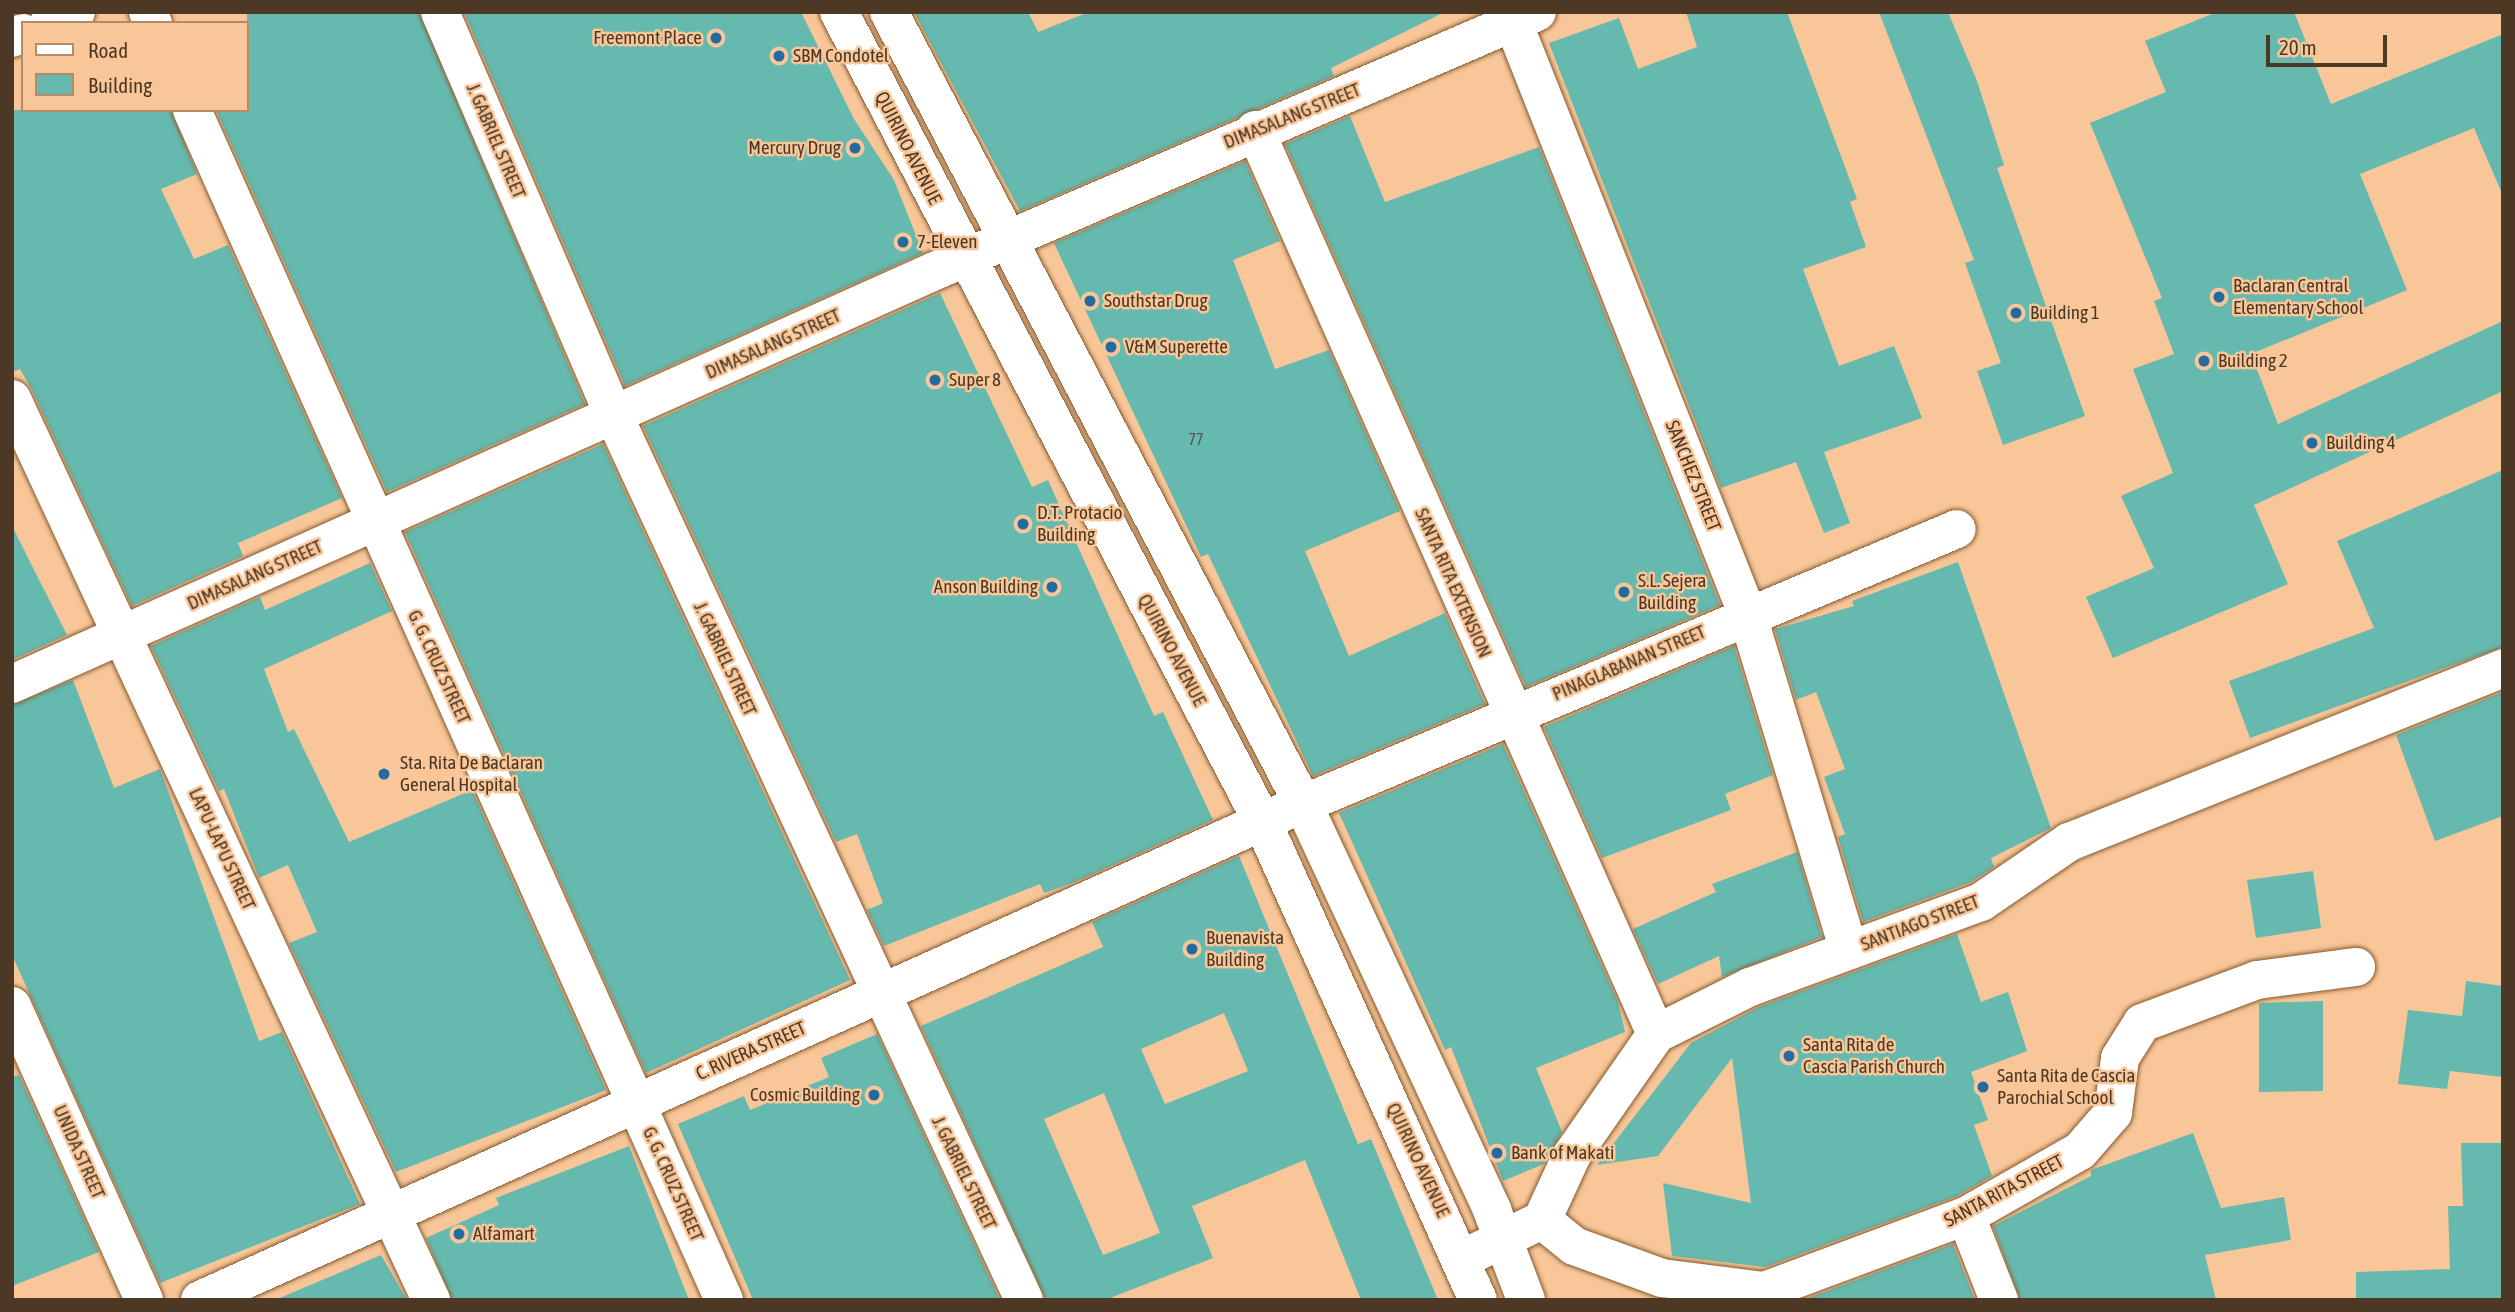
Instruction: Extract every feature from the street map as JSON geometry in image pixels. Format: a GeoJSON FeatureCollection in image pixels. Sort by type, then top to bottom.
{"type":"FeatureCollection","features":[{"type":"Feature","properties":{"kind":"street"},"geometry":{"type":"LineString","coordinates":[[54,21],[76,12]]}},
{"type":"Feature","properties":{"kind":"street","name":"J. GABRIEL STREET"},"geometry":{"type":"LineString","coordinates":[[440,12],[614,416],[878,994],[1024,1300]]}},
{"type":"Feature","properties":{"kind":"street"},"geometry":{"type":"LineString","coordinates":[[845,23],[893,14],[1303,804],[1504,1242],[1526,1300]]}},
{"type":"Feature","properties":{"kind":"street","name":"DIMASALANG STREET"},"geometry":{"type":"LineString","coordinates":[[12,684],[965,258],[1521,16]]}},
{"type":"Feature","properties":{"kind":"street","name":"SANCHEZ STREET"},"geometry":{"type":"LineString","coordinates":[[1521,16],[1747,613],[1849,950]]}},
{"type":"Feature","properties":{"kind":"street","name":"QUIRINO AVENUE"},"geometry":{"type":"LineString","coordinates":[[845,23],[965,258],[1262,821],[1462,1259],[1478,1300]]}},
{"type":"Feature","properties":{"kind":"street","name":"G. G. CRUZ STREET"},"geometry":{"type":"LineString","coordinates":[[192,112],[373,523],[638,1102],[724,1300]]}},
{"type":"Feature","properties":{"kind":"street","name":"SANTA RITA EXTENSION"},"geometry":{"type":"LineString","coordinates":[[1255,130],[1510,714],[1656,1034]]}},
{"type":"Feature","properties":{"kind":"street","name":"LAPU-LAPU STREET"},"geometry":{"type":"LineString","coordinates":[[12,399],[393,1213],[431,1300]]}},
{"type":"Feature","properties":{"kind":"street","name":"PINAGLABANAN STREET"},"geometry":{"type":"LineString","coordinates":[[1303,804],[1747,613],[1957,529]]}},
{"type":"Feature","properties":{"kind":"street","name":"SANTIAGO STREET"},"geometry":{"type":"LineString","coordinates":[[1542,1220],[1572,1155],[1656,1034],[1749,988],[1981,902],[2069,842],[2503,668]]}},
{"type":"Feature","properties":{"kind":"street","name":"C. RIVERA STREET"},"geometry":{"type":"LineString","coordinates":[[200,1300],[1303,804]]}},
{"type":"Feature","properties":{"kind":"street","name":"SANTA RITA STREET"},"geometry":{"type":"LineString","coordinates":[[1542,1220],[1574,1245],[1662,1278],[1765,1296],[1966,1216],[2080,1150],[2113,1113],[2120,1058],[2143,1023],[2257,980],[2356,967]]}},
{"type":"Feature","properties":{"kind":"street","name":"UNIDA STREET"},"geometry":{"type":"LineString","coordinates":[[12,1006],[144,1300]]}},
{"type":"Feature","properties":{"kind":"street"},"geometry":{"type":"LineString","coordinates":[[1966,1216],[1999,1300]]}},
{"type":"Feature","properties":{"kind":"street"},"geometry":{"type":"LineString","coordinates":[[1462,1259],[1504,1242],[1542,1220]]}},
{"type":"Feature","properties":{"kind":"building"},"geometry":{"type":"Polygon","coordinates":[[[247,12],[419,12],[585,404],[387,492],[217,112],[248,112],[247,12]]]}},
{"type":"Feature","properties":{"kind":"building"},"geometry":{"type":"Polygon","coordinates":[[[464,12],[801,12],[854,119],[894,180],[923,253],[625,386],[464,12]]]}},
{"type":"Feature","properties":{"kind":"building"},"geometry":{"type":"Polygon","coordinates":[[[914,12],[1028,12],[1038,32],[1089,12],[1445,12],[1331,68],[1334,76],[1020,211],[914,12]]]}},
{"type":"Feature","properties":{"kind":"building"},"geometry":{"type":"Polygon","coordinates":[[[1686,12],[1787,12],[1857,199],[1850,202],[1866,247],[1803,269],[1839,366],[1894,346],[1922,418],[1824,452],[1850,523],[1824,533],[1796,462],[1721,488],[1549,43],[1619,18],[1638,69],[1697,47],[1686,12]]]}},
{"type":"Feature","properties":{"kind":"building"},"geometry":{"type":"Polygon","coordinates":[[[1879,12],[1948,12],[1977,81],[2004,165],[1997,168],[2085,416],[2003,445],[1977,371],[2001,363],[1965,263],[1974,260],[1879,12]]]}},
{"type":"Feature","properties":{"kind":"building"},"geometry":{"type":"Polygon","coordinates":[[[2217,12],[2294,12],[2331,104],[2503,34],[2503,196],[2474,128],[2360,174],[2407,290],[2251,354],[2278,424],[2503,321],[2503,391],[2254,505],[2288,584],[2113,658],[2086,597],[2154,568],[2121,496],[2173,473],[2133,369],[2174,354],[2154,301],[2162,298],[2090,123],[2166,92],[2145,41],[2217,12]]]}},
{"type":"Feature","properties":{"kind":"building"},"geometry":{"type":"Polygon","coordinates":[[[12,110],[172,112],[197,174],[161,189],[194,259],[228,245],[342,498],[238,543],[243,556],[132,606],[32,390],[20,369],[12,372],[12,110]]]}},
{"type":"Feature","properties":{"kind":"building"},"geometry":{"type":"Polygon","coordinates":[[[1350,116],[1385,202],[1539,147],[1720,605],[1526,687],[1285,144],[1350,116]]]}},
{"type":"Feature","properties":{"kind":"building"},"geometry":{"type":"Polygon","coordinates":[[[1245,161],[1280,241],[1233,260],[1275,369],[1329,350],[1400,511],[1305,551],[1349,656],[1445,613],[1485,704],[1313,776],[1208,554],[1201,557],[1054,243],[1245,161]]]}},
{"type":"Feature","properties":{"kind":"building"},"geometry":{"type":"Polygon","coordinates":[[[940,293],[1032,487],[1048,480],[1154,716],[1163,712],[1213,820],[1075,882],[1044,893],[1040,884],[884,946],[867,910],[883,903],[857,834],[836,842],[643,426],[940,293]]]}},
{"type":"Feature","properties":{"kind":"building"},"geometry":{"type":"Polygon","coordinates":[[[603,444],[850,980],[646,1073],[405,532],[603,444]]]}},
{"type":"Feature","properties":{"kind":"building"},"geometry":{"type":"Polygon","coordinates":[[[2503,470],[2503,647],[2250,738],[2229,681],[2374,628],[2337,541],[2503,470]]]}},
{"type":"Feature","properties":{"kind":"building"},"geometry":{"type":"Polygon","coordinates":[[[12,526],[67,635],[12,660],[12,526]]]}},
{"type":"Feature","properties":{"kind":"building"},"geometry":{"type":"Polygon","coordinates":[[[1958,562],[2051,828],[1991,858],[1994,867],[1971,882],[1863,922],[1838,837],[1845,834],[1824,777],[1845,769],[1816,692],[1796,700],[1775,629],[1854,606],[1852,601],[1958,562]]]}},
{"type":"Feature","properties":{"kind":"building"},"geometry":{"type":"Polygon","coordinates":[[[370,563],[392,611],[264,669],[288,732],[294,729],[349,842],[472,790],[606,1090],[396,1172],[289,943],[317,932],[288,865],[259,878],[224,789],[219,791],[151,646],[260,597],[265,610],[370,563]]]}},
{"type":"Feature","properties":{"kind":"building"},"geometry":{"type":"Polygon","coordinates":[[[1734,646],[1773,775],[1725,794],[1731,810],[1602,858],[1544,727],[1734,646]]]}},
{"type":"Feature","properties":{"kind":"building"},"geometry":{"type":"Polygon","coordinates":[[[73,680],[114,788],[160,769],[259,1041],[282,1032],[360,1204],[160,1283],[12,955],[12,705],[73,680]]]}},
{"type":"Feature","properties":{"kind":"building"},"geometry":{"type":"Polygon","coordinates":[[[2503,692],[2503,816],[2435,841],[2396,735],[2503,692]]]}},
{"type":"Feature","properties":{"kind":"building"},"geometry":{"type":"Polygon","coordinates":[[[1503,744],[1618,1002],[1625,1032],[1536,1068],[1562,1132],[1544,1164],[1503,1181],[1451,1047],[1445,1050],[1339,813],[1503,744]]]}},
{"type":"Feature","properties":{"kind":"building"},"geometry":{"type":"Polygon","coordinates":[[[1797,852],[1822,937],[1722,977],[1719,956],[1658,984],[1633,929],[1716,892],[1712,884],[1797,852]]]}},
{"type":"Feature","properties":{"kind":"building"},"geometry":{"type":"Polygon","coordinates":[[[1239,856],[1358,1144],[1371,1139],[1438,1300],[1361,1300],[1305,1160],[1192,1206],[1213,1258],[1105,1300],[1046,1300],[921,1026],[1103,947],[1092,922],[1239,856]],[[1224,1013],[1141,1049],[1165,1104],[1248,1071],[1224,1013]],[[1104,1093],[1044,1119],[1103,1255],[1160,1233],[1104,1093]]]}},
{"type":"Feature","properties":{"kind":"building"},"geometry":{"type":"Polygon","coordinates":[[[2313,871],[2321,928],[2256,938],[2247,880],[2313,871]]]}},
{"type":"Feature","properties":{"kind":"building","name":"Santa Rita de Cascia Parochial School"},"geometry":{"type":"Polygon","coordinates":[[[1957,934],[1981,1002],[2008,992],[2027,1051],[1971,1072],[1988,1120],[1974,1125],[1992,1176],[1957,1196],[1765,1267],[1672,1256],[1663,1183],[1751,1203],[1732,1058],[1658,1156],[1597,1165],[1691,1043],[1759,1007],[1957,934]]]}},
{"type":"Feature","properties":{"kind":"building"},"geometry":{"type":"Polygon","coordinates":[[[2466,981],[2503,986],[2503,1077],[2450,1071],[2447,1089],[2398,1084],[2408,1010],[2462,1016],[2466,981]]]}},
{"type":"Feature","properties":{"kind":"building"},"geometry":{"type":"Polygon","coordinates":[[[2323,1001],[2323,1091],[2259,1092],[2259,1003],[2323,1001]]]}},
{"type":"Feature","properties":{"kind":"building"},"geometry":{"type":"Polygon","coordinates":[[[877,1034],[1000,1300],[753,1300],[678,1124],[744,1096],[750,1110],[829,1077],[821,1058],[877,1034]]]}},
{"type":"Feature","properties":{"kind":"building"},"geometry":{"type":"Polygon","coordinates":[[[19,1075],[99,1252],[12,1286],[12,1077],[19,1075]]]}},
{"type":"Feature","properties":{"kind":"building"},"geometry":{"type":"Polygon","coordinates":[[[2193,1133],[2221,1208],[2284,1197],[2291,1240],[2205,1255],[2216,1300],[2020,1300],[1993,1226],[2091,1176],[2091,1170],[2193,1133]]]}},
{"type":"Feature","properties":{"kind":"building"},"geometry":{"type":"Polygon","coordinates":[[[2461,1143],[2503,1143],[2503,1300],[2356,1300],[2356,1272],[2450,1269],[2448,1206],[2463,1206],[2461,1143]]]}},
{"type":"Feature","properties":{"kind":"building"},"geometry":{"type":"Polygon","coordinates":[[[629,1146],[689,1300],[452,1300],[426,1238],[499,1205],[496,1198],[629,1146]]]}},
{"type":"Feature","properties":{"kind":"building"},"geometry":{"type":"Polygon","coordinates":[[[1953,1244],[1975,1300],[1803,1300],[1953,1244]]]}},
{"type":"Feature","properties":{"kind":"building"},"geometry":{"type":"Polygon","coordinates":[[[381,1255],[407,1300],[275,1300],[381,1255]]]}},
{"type":"Feature","properties":{"kind":"place","name":"Freemont Place"},"geometry":{"type":"Point","coordinates":[716,38]}},
{"type":"Feature","properties":{"kind":"place","name":"SBM Condotel"},"geometry":{"type":"Point","coordinates":[779,56]}},
{"type":"Feature","properties":{"kind":"place","name":"Mercury Drug"},"geometry":{"type":"Point","coordinates":[855,148]}},
{"type":"Feature","properties":{"kind":"place","name":"7-Eleven"},"geometry":{"type":"Point","coordinates":[903,242]}},
{"type":"Feature","properties":{"kind":"place","name":"Baclaran Central Elementary School"},"geometry":{"type":"Point","coordinates":[2219,297]}},
{"type":"Feature","properties":{"kind":"place","name":"Southstar Drug"},"geometry":{"type":"Point","coordinates":[1090,301]}},
{"type":"Feature","properties":{"kind":"place","name":"Building 1"},"geometry":{"type":"Point","coordinates":[2016,313]}},
{"type":"Feature","properties":{"kind":"place","name":"V&M Superette"},"geometry":{"type":"Point","coordinates":[1111,347]}},
{"type":"Feature","properties":{"kind":"place","name":"Building 2"},"geometry":{"type":"Point","coordinates":[2204,361]}},
{"type":"Feature","properties":{"kind":"place","name":"Super 8"},"geometry":{"type":"Point","coordinates":[935,380]}},
{"type":"Feature","properties":{"kind":"place","name":"Building 4"},"geometry":{"type":"Point","coordinates":[2312,443]}},
{"type":"Feature","properties":{"kind":"place","name":"D.T. Protacio Building"},"geometry":{"type":"Point","coordinates":[1023,524]}},
{"type":"Feature","properties":{"kind":"place","name":"Anson Building"},"geometry":{"type":"Point","coordinates":[1052,587]}},
{"type":"Feature","properties":{"kind":"place","name":"S.L. Sejera Building"},"geometry":{"type":"Point","coordinates":[1624,592]}},
{"type":"Feature","properties":{"kind":"place","name":"Sta. Rita De Baclaran General Hospital"},"geometry":{"type":"Point","coordinates":[384,774]}},
{"type":"Feature","properties":{"kind":"place","name":"Buenavista Building"},"geometry":{"type":"Point","coordinates":[1192,949]}},
{"type":"Feature","properties":{"kind":"place","name":"Santa Rita de Cascia Parish Church"},"geometry":{"type":"Point","coordinates":[1789,1056]}},
{"type":"Feature","properties":{"kind":"place","name":"Santa Rita de Cascia Parochial School"},"geometry":{"type":"Point","coordinates":[1983,1087]}},
{"type":"Feature","properties":{"kind":"place","name":"Cosmic Building"},"geometry":{"type":"Point","coordinates":[874,1095]}},
{"type":"Feature","properties":{"kind":"place","name":"Bank of Makati"},"geometry":{"type":"Point","coordinates":[1497,1153]}},
{"type":"Feature","properties":{"kind":"place","name":"Alfamart"},"geometry":{"type":"Point","coordinates":[459,1234]}}]}
